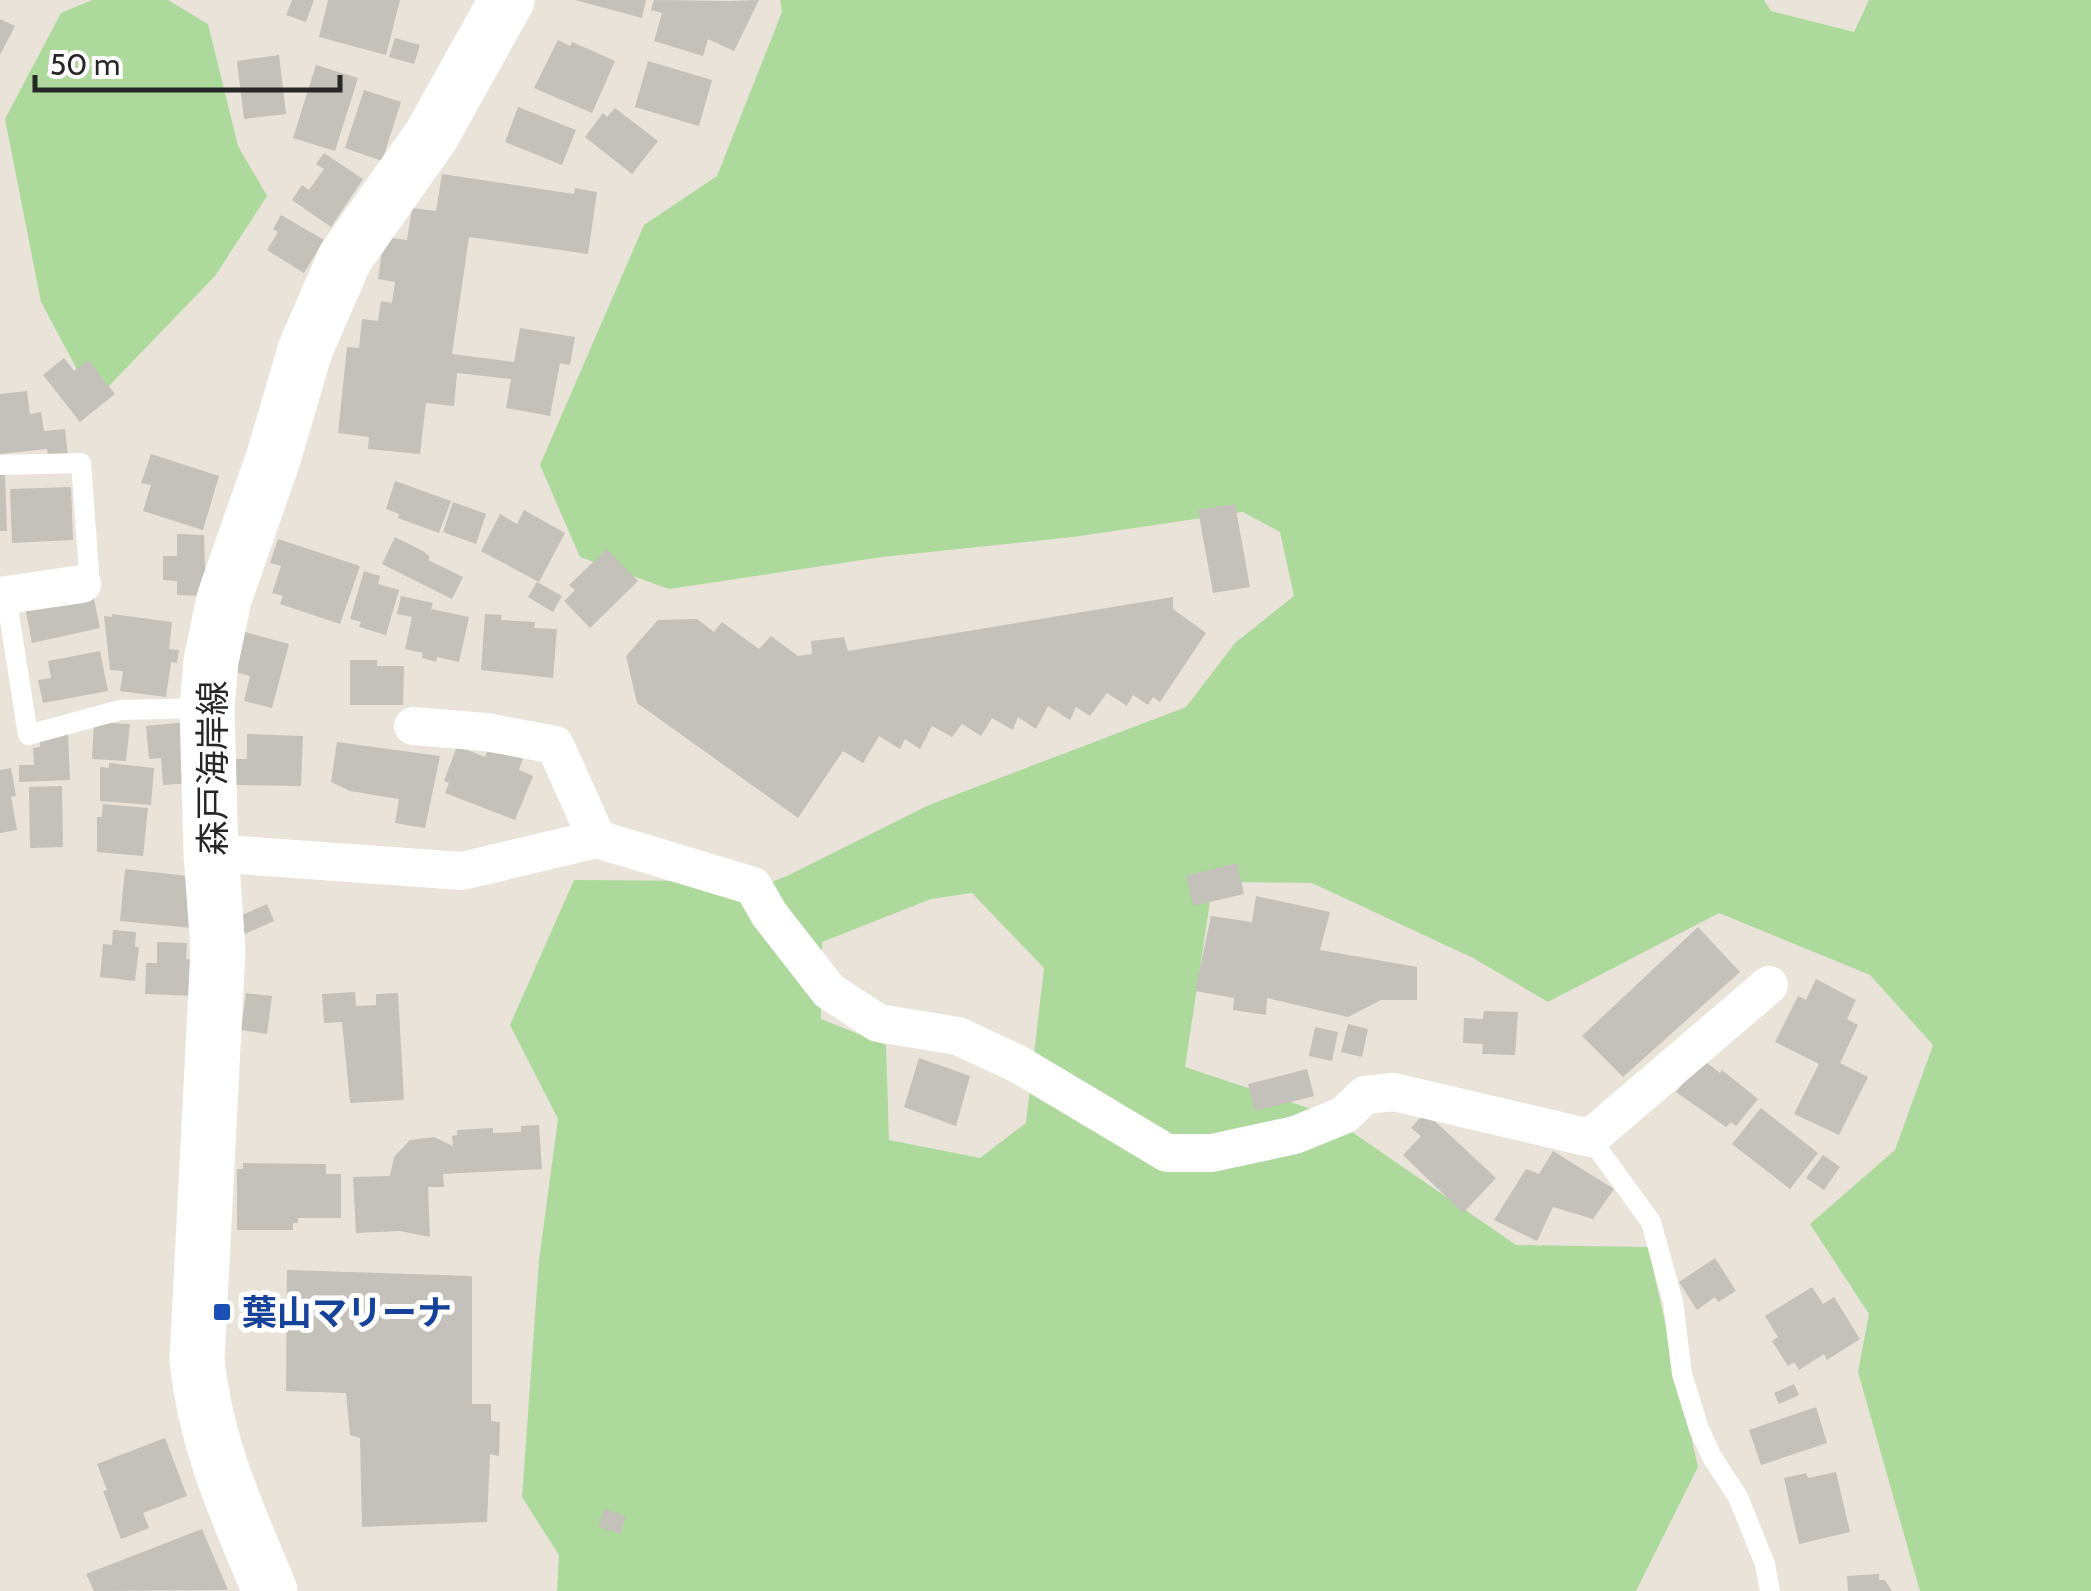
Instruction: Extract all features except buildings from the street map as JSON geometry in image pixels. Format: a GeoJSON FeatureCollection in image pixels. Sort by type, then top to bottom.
{"type":"FeatureCollection","features":[{"type":"Feature","properties":{"kind":"main road","name":"森戸海岸線"},"geometry":{"type":"LineString","coordinates":[[270,1591],[216,1458],[202,1408],[197,1360],[218,950],[210,852],[207,708],[211,661],[224,599],[274,456],[305,350],[345,258],[432,136],[506,0]]}},
{"type":"Feature","properties":{"kind":"street"},"geometry":{"type":"LineString","coordinates":[[3,596],[82,584]]}},
{"type":"Feature","properties":{"kind":"street"},"geometry":{"type":"LineString","coordinates":[[413,726],[486,732],[555,745],[597,839]]}},
{"type":"Feature","properties":{"kind":"street"},"geometry":{"type":"LineString","coordinates":[[210,852],[462,871],[597,839],[752,886],[768,914],[830,991],[878,1023],[958,1036],[1018,1064],[1167,1153],[1212,1153],[1295,1136],[1344,1115],[1365,1095],[1394,1092],[1590,1138],[1769,985]]}},
{"type":"Feature","properties":{"kind":"lane"},"geometry":{"type":"LineString","coordinates":[[0,465],[80,463],[90,572],[82,584]]}},
{"type":"Feature","properties":{"kind":"lane"},"geometry":{"type":"LineString","coordinates":[[3,596],[28,735],[120,710],[207,708]]}},
{"type":"Feature","properties":{"kind":"lane"},"geometry":{"type":"LineString","coordinates":[[1590,1138],[1651,1222],[1672,1302],[1682,1374],[1699,1429],[1712,1458],[1738,1497],[1765,1564],[1770,1591]]}},
{"type":"Feature","properties":{"kind":"green space"},"geometry":{"type":"Polygon","coordinates":[[[92,0],[168,0],[208,24],[238,146],[267,196],[215,276],[108,387],[81,377],[41,302],[5,119],[61,13],[92,0]]]}},
{"type":"Feature","properties":{"kind":"green space"},"geometry":{"type":"Polygon","coordinates":[[[780,0],[1764,0],[1771,11],[1854,32],[1869,0],[2091,0],[2091,1591],[1920,1591],[1858,1372],[1869,1314],[1810,1224],[1895,1150],[1933,1045],[1870,975],[1719,913],[1548,1002],[1473,958],[1312,883],[1213,882],[1185,1067],[1326,1114],[1516,1245],[1648,1247],[1698,1467],[1636,1591],[557,1591],[559,1555],[522,1497],[539,1260],[558,1119],[510,1025],[574,880],[708,881],[735,896],[787,876],[929,805],[1186,707],[1235,643],[1294,596],[1280,532],[1243,512],[1073,537],[882,557],[669,589],[580,557],[540,465],[644,225],[717,176],[782,12],[780,0]],[[972,893],[931,899],[822,942],[821,1019],[886,1045],[889,1140],[980,1158],[1026,1123],[1044,968],[972,893]]]}},
{"type":"Feature","properties":{"kind":"place","name":"葉山マリーナ"},"geometry":{"type":"Point","coordinates":[222,1312]}}]}
